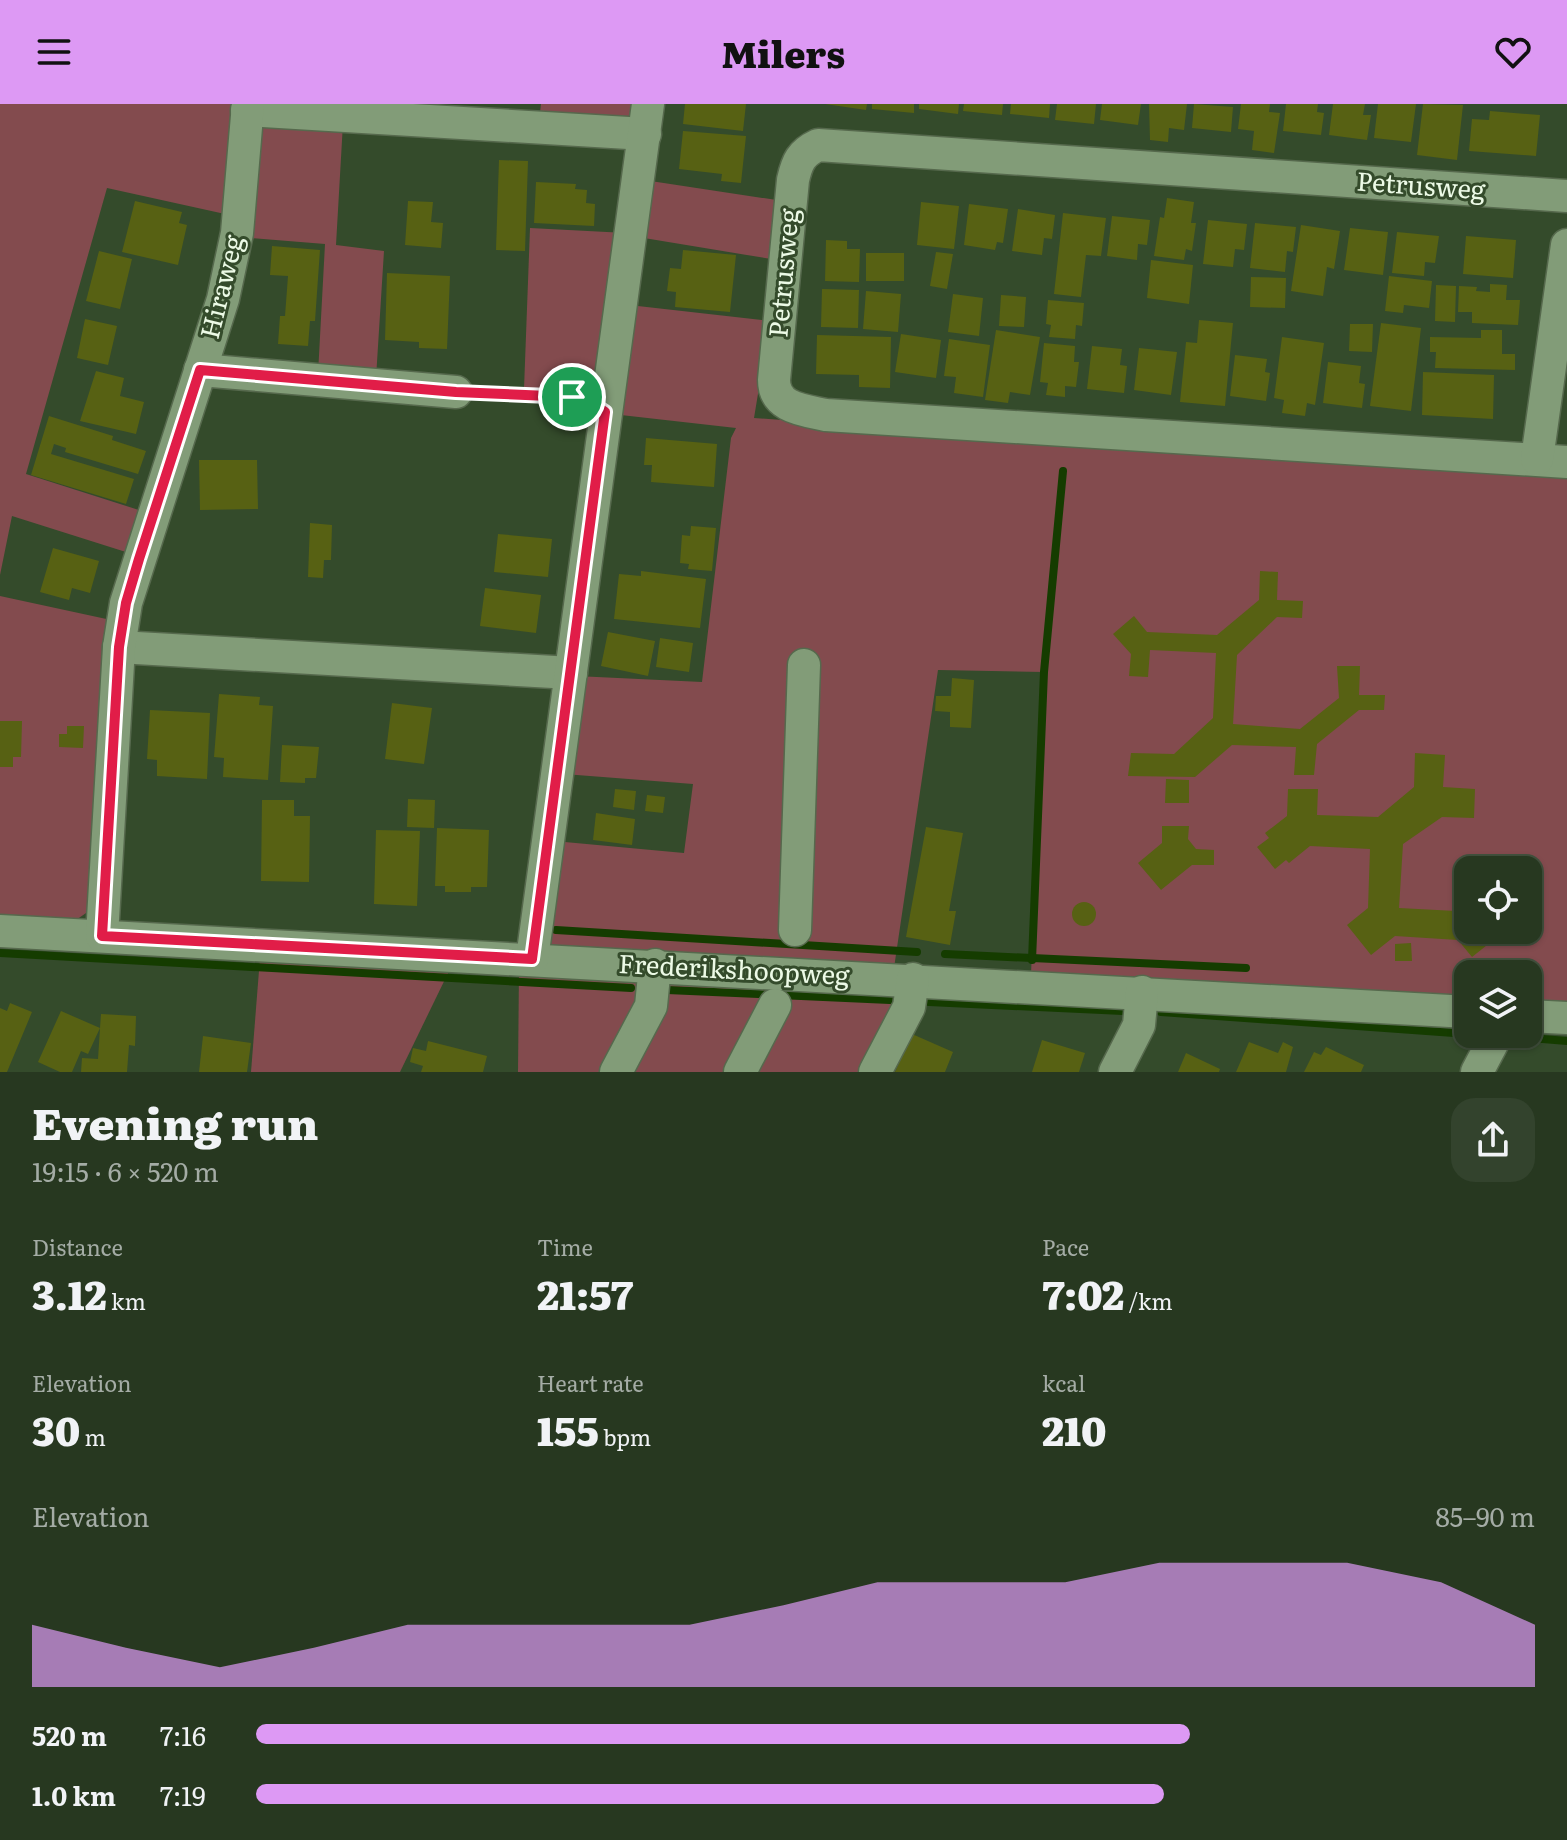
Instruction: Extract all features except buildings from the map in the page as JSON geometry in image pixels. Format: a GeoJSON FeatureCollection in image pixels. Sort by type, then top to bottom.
{"type":"FeatureCollection","features":[{"type":"Feature","properties":{"kind":"street"},"geometry":{"type":"LineString","coordinates":[[248,107],[646,119],[532,959]]}},
{"type":"Feature","properties":{"kind":"street","name":"Hiraweg"},"geometry":{"type":"LineString","coordinates":[[102,936],[119,647],[126,603],[223,299],[237,233],[248,107]]}},
{"type":"Feature","properties":{"kind":"street","name":"Petrusweg"},"geometry":{"type":"LineString","coordinates":[[1552,461],[826,415],[792,407],[781,401],[774,392],[774,380],[793,180],[797,161],[806,151],[818,145],[1567,196]]}},
{"type":"Feature","properties":{"kind":"street"},"geometry":{"type":"LineString","coordinates":[[1552,461],[1567,245]]}},
{"type":"Feature","properties":{"kind":"street"},"geometry":{"type":"LineString","coordinates":[[200,370],[456,392]]}},
{"type":"Feature","properties":{"kind":"street"},"geometry":{"type":"LineString","coordinates":[[119,647],[571,673]]}},
{"type":"Feature","properties":{"kind":"street"},"geometry":{"type":"LineString","coordinates":[[740,1072],[787,969],[804,665]]}},
{"type":"Feature","properties":{"kind":"street","name":"Frederikshoopweg"},"geometry":{"type":"LineString","coordinates":[[0,931],[787,969],[1454,1011]]}},
{"type":"Feature","properties":{"kind":"street"},"geometry":{"type":"LineString","coordinates":[[616,1072],[651,1006],[655,965]]}},
{"type":"Feature","properties":{"kind":"street"},"geometry":{"type":"LineString","coordinates":[[875,1072],[909,1007],[913,979]]}},
{"type":"Feature","properties":{"kind":"street"},"geometry":{"type":"LineString","coordinates":[[1115,1072],[1139,1025],[1142,992]]}},
{"type":"Feature","properties":{"kind":"street"},"geometry":{"type":"LineString","coordinates":[[1542,1017],[1567,1018]]}},
{"type":"Feature","properties":{"kind":"street"},"geometry":{"type":"LineString","coordinates":[[1477,1072],[1490,1048]]}},
{"type":"Feature","properties":{"kind":"path"},"geometry":{"type":"LineString","coordinates":[[456,392],[572,397],[587,400],[605,412]]}},
{"type":"Feature","properties":{"kind":"shaded area"},"geometry":{"type":"Polygon","coordinates":[[[0,104],[239,104],[225,214],[107,188],[26,474],[142,511],[129,553],[12,516],[0,575],[0,104]]]}},
{"type":"Feature","properties":{"kind":"shaded area"},"geometry":{"type":"Polygon","coordinates":[[[541,104],[642,104],[640,129],[539,122],[541,104]]]}},
{"type":"Feature","properties":{"kind":"shaded area"},"geometry":{"type":"Polygon","coordinates":[[[343,123],[336,245],[384,251],[376,378],[318,374],[325,244],[251,238],[261,127],[343,123]]]}},
{"type":"Feature","properties":{"kind":"shaded area"},"geometry":{"type":"Polygon","coordinates":[[[644,180],[783,201],[777,260],[638,237],[644,180]]]}},
{"type":"Feature","properties":{"kind":"shaded area"},"geometry":{"type":"Polygon","coordinates":[[[530,228],[626,233],[599,390],[590,395],[524,389],[530,228]]]}},
{"type":"Feature","properties":{"kind":"shaded area"},"geometry":{"type":"Polygon","coordinates":[[[629,305],[770,321],[754,418],[1567,477],[1567,1011],[1542,1009],[1542,960],[1454,960],[1454,1003],[1031,974],[1044,672],[938,670],[894,968],[550,948],[543,925],[554,841],[684,853],[693,784],[564,774],[576,676],[702,682],[731,438],[736,428],[612,414],[629,305]]]}},
{"type":"Feature","properties":{"kind":"shaded area"},"geometry":{"type":"Polygon","coordinates":[[[0,596],[111,620],[89,911],[73,922],[0,920],[0,596]]]}},
{"type":"Feature","properties":{"kind":"shaded area"},"geometry":{"type":"Polygon","coordinates":[[[260,958],[451,967],[400,1072],[251,1072],[260,958]]]}},
{"type":"Feature","properties":{"kind":"shaded area"},"geometry":{"type":"Polygon","coordinates":[[[519,970],[650,977],[611,1072],[518,1072],[519,970]]]}},
{"type":"Feature","properties":{"kind":"shaded area"},"geometry":{"type":"Polygon","coordinates":[[[662,978],[901,989],[869,1072],[623,1072],[662,978]]]}},
{"type":"Feature","properties":{"kind":"waterway"},"geometry":{"type":"LineString","coordinates":[[1032,960],[1044,672],[1063,471]]}},
{"type":"Feature","properties":{"kind":"waterway"},"geometry":{"type":"LineString","coordinates":[[556,930],[917,952]]}},
{"type":"Feature","properties":{"kind":"waterway"},"geometry":{"type":"LineString","coordinates":[[0,953],[631,988]]}},
{"type":"Feature","properties":{"kind":"waterway"},"geometry":{"type":"LineString","coordinates":[[945,954],[1246,968]]}},
{"type":"Feature","properties":{"kind":"waterway"},"geometry":{"type":"LineString","coordinates":[[667,990],[890,1000]]}},
{"type":"Feature","properties":{"kind":"waterway"},"geometry":{"type":"LineString","coordinates":[[929,1002],[1123,1011]]}},
{"type":"Feature","properties":{"kind":"waterway"},"geometry":{"type":"LineString","coordinates":[[1161,1012],[1454,1033]]}},
{"type":"Feature","properties":{"kind":"waterway"},"geometry":{"type":"LineString","coordinates":[[1542,1039],[1567,1041]]}},
{"type":"Feature","properties":{"kind":"route"},"geometry":{"type":"LineString","coordinates":[[200,370],[456,392],[572,397],[587,400],[605,412],[532,959],[102,936],[119,647],[126,603],[200,370]]}}]}
